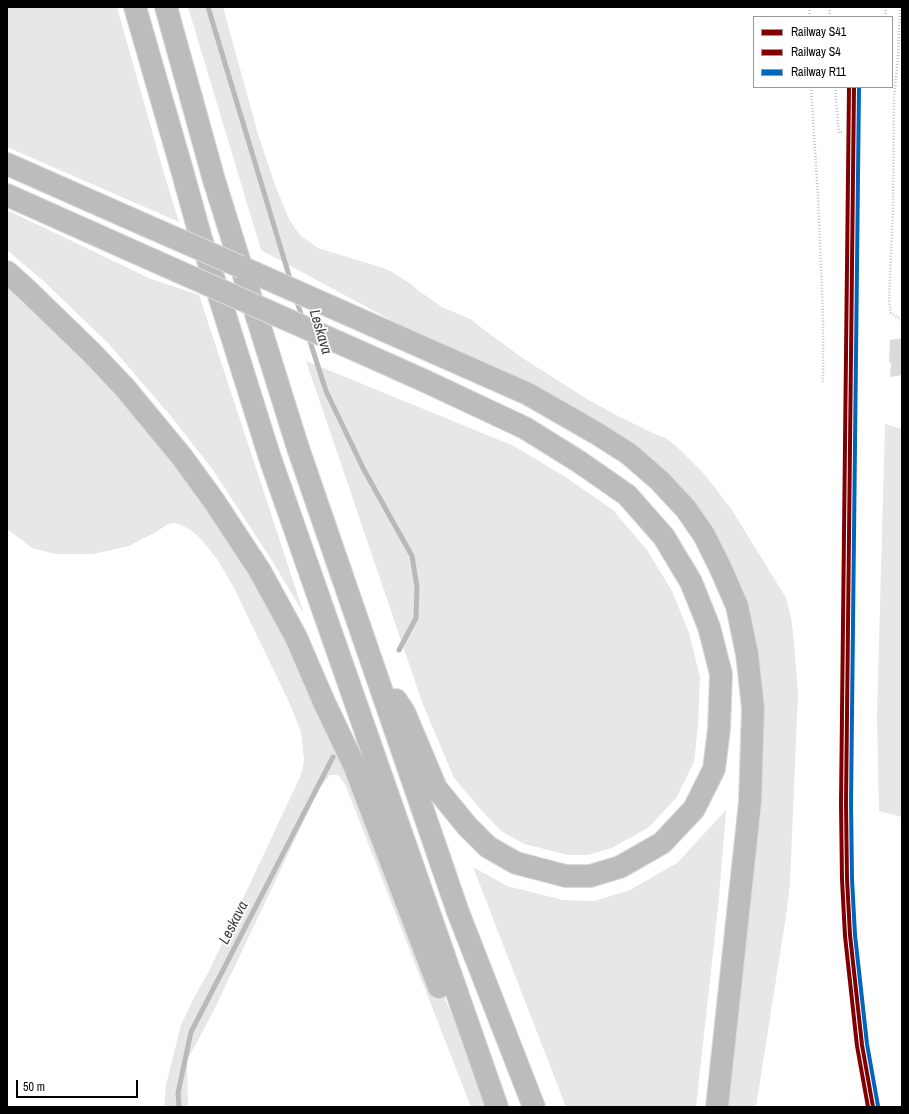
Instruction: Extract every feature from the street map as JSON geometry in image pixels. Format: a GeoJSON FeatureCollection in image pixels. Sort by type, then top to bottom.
{"type":"FeatureCollection","features":[{"type":"Feature","properties":{"kind":"highway"},"geometry":{"type":"LineString","coordinates":[[135,7],[200,234],[270,458],[494,1101]]}},
{"type":"Feature","properties":{"kind":"highway"},"geometry":{"type":"LineString","coordinates":[[166,7],[240,267],[298,448],[368,655],[458,912],[534,1107]]}},
{"type":"Feature","properties":{"kind":"highway"},"geometry":{"type":"LineString","coordinates":[[7,164],[528,394],[596,433],[629,454],[660,482],[686,509],[704,536],[720,566],[737,606],[747,654],[753,708],[750,802],[717,1107]]}},
{"type":"Feature","properties":{"kind":"highway"},"geometry":{"type":"LineString","coordinates":[[7,196],[425,381],[525,428],[578,461],[626,495],[664,537],[691,582],[709,627],[721,674],[719,729],[714,769],[694,809],[662,843],[620,867],[590,876],[566,876],[516,863],[488,847],[436,788],[404,712],[368,655]]}},
{"type":"Feature","properties":{"kind":"highway"},"geometry":{"type":"LineString","coordinates":[[7,272],[91,352],[147,414],[182,457],[214,501],[260,571],[296,636],[324,702],[355,767],[437,983],[494,1101]]}},
{"type":"Feature","properties":{"kind":"path"},"geometry":{"type":"LineString","coordinates":[[900,7],[898,58],[894,97],[893,210],[889,300],[891,313],[902,320]]}},
{"type":"Feature","properties":{"kind":"path"},"geometry":{"type":"LineString","coordinates":[[811,88],[818,197],[823,316],[823,382]]}},
{"type":"Feature","properties":{"kind":"path"},"geometry":{"type":"LineString","coordinates":[[835,88],[838,133],[842,132]]}},
{"type":"Feature","properties":{"kind":"shaded area"},"geometry":{"type":"Polygon","coordinates":[[[7,7],[117,7],[179,222],[7,147],[7,7]]]}},
{"type":"Feature","properties":{"kind":"shaded area"},"geometry":{"type":"Polygon","coordinates":[[[188,7],[223,7],[258,134],[275,185],[289,219],[301,236],[318,248],[392,272],[442,307],[472,320],[521,357],[585,398],[618,416],[666,438],[705,475],[732,510],[786,598],[791,617],[794,641],[798,694],[790,883],[756,1107],[717,1107],[750,802],[747,655],[686,509],[528,394],[261,250],[188,7]]]}},
{"type":"Feature","properties":{"kind":"shaded area"},"geometry":{"type":"Polygon","coordinates":[[[7,210],[151,279],[199,295],[304,614],[271,559],[213,470],[169,414],[107,342],[40,278],[7,250],[7,210]]]}},
{"type":"Feature","properties":{"kind":"shaded area"},"geometry":{"type":"Polygon","coordinates":[[[7,283],[84,356],[173,460],[253,577],[324,702],[437,983],[497,1107],[471,1107],[345,784],[338,775],[330,775],[319,789],[214,1010],[187,1061],[188,1107],[164,1107],[166,1085],[181,1025],[209,971],[300,777],[304,759],[301,732],[289,702],[234,588],[217,559],[202,540],[191,530],[175,523],[168,524],[129,546],[93,554],[55,554],[32,548],[7,529],[7,283]]]}},
{"type":"Feature","properties":{"kind":"shaded area"},"geometry":{"type":"Polygon","coordinates":[[[306,361],[514,446],[567,478],[613,510],[647,550],[672,591],[689,633],[700,677],[698,727],[694,762],[677,797],[649,827],[612,848],[587,855],[569,855],[524,844],[501,831],[454,778],[422,702],[306,361]]]}},
{"type":"Feature","properties":{"kind":"shaded area"},"geometry":{"type":"Polygon","coordinates":[[[885,424],[902,429],[902,817],[879,811],[877,716],[885,424]]]}},
{"type":"Feature","properties":{"kind":"shaded area"},"geometry":{"type":"Polygon","coordinates":[[[726,810],[719,898],[696,1107],[566,1107],[473,867],[507,886],[563,900],[594,901],[630,890],[677,863],[726,810]]]}},
{"type":"Feature","properties":{"kind":"building"},"geometry":{"type":"Polygon","coordinates":[[[902,338],[902,375],[890,377],[890,340],[902,338]]]}},
{"type":"Feature","properties":{"kind":"waterway","name":"Leskava"},"geometry":{"type":"LineString","coordinates":[[208,7],[291,282]]}},
{"type":"Feature","properties":{"kind":"waterway","name":"Leskava"},"geometry":{"type":"LineString","coordinates":[[296,299],[303,320]]}},
{"type":"Feature","properties":{"kind":"waterway","name":"Leskava"},"geometry":{"type":"LineString","coordinates":[[308,335],[326,391],[364,470],[412,556],[417,587],[416,618],[399,650]]}},
{"type":"Feature","properties":{"kind":"waterway","name":"Leskava"},"geometry":{"type":"LineString","coordinates":[[179,1107],[178,1093],[191,1032],[333,757]]}},
{"type":"Feature","properties":{"kind":"rail line","name":"S4"},"geometry":{"type":"LineString","coordinates":[[849,88],[841,803],[842,879],[845,936],[857,1046],[868,1107]]}},
{"type":"Feature","properties":{"kind":"rail line","name":"S41"},"geometry":{"type":"LineString","coordinates":[[854,88],[846,803],[847,879],[850,935],[862,1045],[873,1107]]}},
{"type":"Feature","properties":{"kind":"rail line","name":"R11"},"geometry":{"type":"LineString","coordinates":[[859,88],[851,803],[852,879],[855,935],[867,1044],[878,1106]]}}]}
